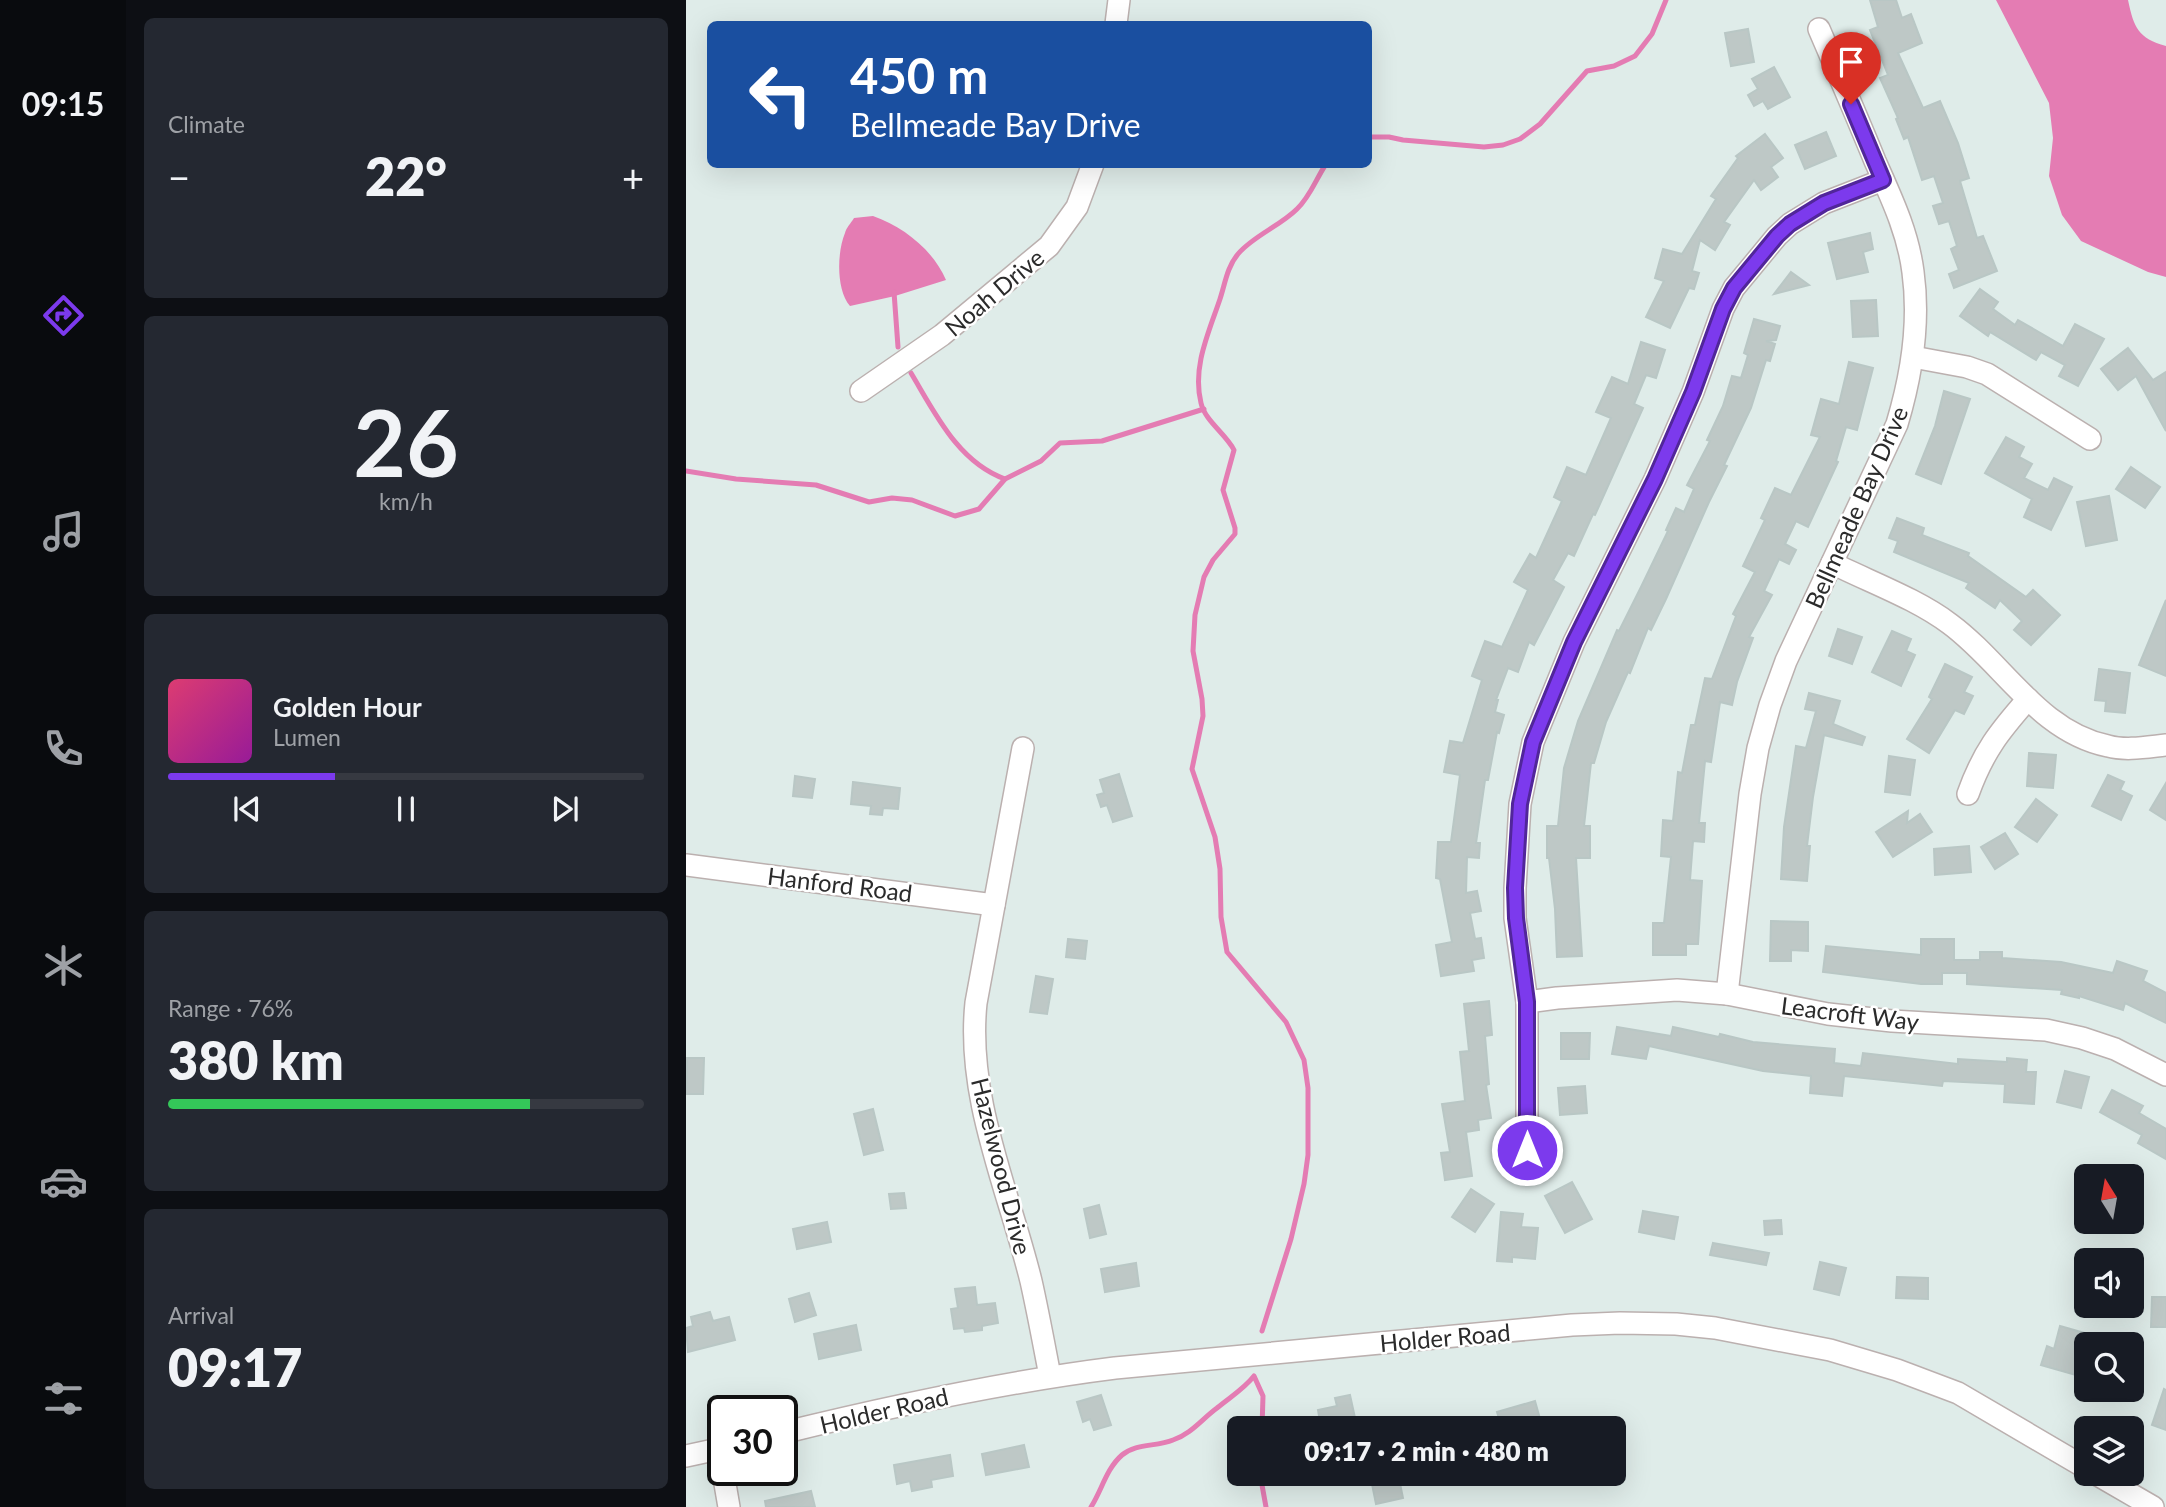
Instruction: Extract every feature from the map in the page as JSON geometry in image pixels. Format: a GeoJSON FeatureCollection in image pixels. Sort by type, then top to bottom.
{"type":"FeatureCollection","features":[{"type":"Feature","properties":{"kind":"street"},"geometry":{"type":"LineString","coordinates":[[1116,21],[1119,0]]}},
{"type":"Feature","properties":{"kind":"street","name":"Bellmeade Bay Drive"},"geometry":{"type":"LineString","coordinates":[[1727,994],[1750,794],[1758,748],[1770,705],[1786,661],[1897,424],[1913,357],[1913,271],[1902,222],[1819,29]]}},
{"type":"Feature","properties":{"kind":"street","name":"Noah Drive"},"geometry":{"type":"LineString","coordinates":[[861,391],[942,335],[1049,246],[1077,207],[1092,168]]}},
{"type":"Feature","properties":{"kind":"street"},"geometry":{"type":"LineString","coordinates":[[1527,1150],[1527,1002],[1515,908],[1520,804],[1533,742],[1574,642],[1655,479],[1693,392],[1723,309],[1734,288],[1790,224],[1824,203],[1883,180]]}},
{"type":"Feature","properties":{"kind":"street"},"geometry":{"type":"LineString","coordinates":[[1913,357],[1967,367],[1987,374],[2090,439]]}},
{"type":"Feature","properties":{"kind":"street"},"geometry":{"type":"LineString","coordinates":[[1832,564],[1946,621],[1970,639],[2028,699],[2067,730],[2087,740],[2119,748],[2166,745]]}},
{"type":"Feature","properties":{"kind":"street"},"geometry":{"type":"LineString","coordinates":[[1968,794],[1984,755],[1997,735],[2028,699]]}},
{"type":"Feature","properties":{"kind":"street","name":"Hazelwood Drive"},"geometry":{"type":"LineString","coordinates":[[1023,748],[976,1003],[974,1035],[986,1121],[1031,1280],[1050,1376]]}},
{"type":"Feature","properties":{"kind":"street","name":"Hanford Road"},"geometry":{"type":"LineString","coordinates":[[686,865],[994,905]]}},
{"type":"Feature","properties":{"kind":"street","name":"Leacroft Way"},"geometry":{"type":"LineString","coordinates":[[1527,1002],[1677,990],[1727,994],[1828,1014],[1892,1021],[2046,1030],[2115,1049],[2166,1075]]}},
{"type":"Feature","properties":{"kind":"street","name":"Holder Road"},"geometry":{"type":"LineString","coordinates":[[798,1429],[906,1404],[1050,1376],[1115,1368],[1572,1325],[1676,1324],[1715,1328],[1830,1350],[1933,1382],[1996,1413],[2074,1461]]}},
{"type":"Feature","properties":{"kind":"street"},"geometry":{"type":"LineString","coordinates":[[686,1456],[707,1452]]}},
{"type":"Feature","properties":{"kind":"street"},"geometry":{"type":"LineString","coordinates":[[726,1486],[729,1507]]}},
{"type":"Feature","properties":{"kind":"street"},"geometry":{"type":"LineString","coordinates":[[2117,1486],[2153,1507]]}},
{"type":"Feature","properties":{"kind":"shaded area"},"geometry":{"type":"Polygon","coordinates":[[[1996,0],[2128,0],[2135,25],[2143,35],[2166,46],[2166,277],[2148,272],[2081,241],[2062,215],[2049,176],[2053,138],[2049,103],[1996,0]]]}},
{"type":"Feature","properties":{"kind":"shaded area"},"geometry":{"type":"Polygon","coordinates":[[[873,216],[896,226],[916,241],[933,259],[946,280],[895,296],[850,306],[840,281],[842,241],[854,218],[873,216]]]}},
{"type":"Feature","properties":{"kind":"building"},"geometry":{"type":"Polygon","coordinates":[[[1870,0],[1896,0],[1902,18],[1911,14],[1922,43],[1898,53],[1923,108],[1940,101],[1969,178],[1960,181],[1977,238],[1983,236],[1997,271],[1954,288],[1949,274],[1959,270],[1951,249],[1957,246],[1949,221],[1939,224],[1933,206],[1943,203],[1934,176],[1922,180],[1908,137],[1904,139],[1896,119],[1898,118],[1880,78],[1888,75],[1870,30],[1878,27],[1870,0]]]}},
{"type":"Feature","properties":{"kind":"building"},"geometry":{"type":"Polygon","coordinates":[[[1748,29],[1754,62],[1731,66],[1725,33],[1748,29]]]}},
{"type":"Feature","properties":{"kind":"building"},"geometry":{"type":"Polygon","coordinates":[[[1774,67],[1790,97],[1768,109],[1763,101],[1754,106],[1748,95],[1758,89],[1752,79],[1774,67]]]}},
{"type":"Feature","properties":{"kind":"building"},"geometry":{"type":"Polygon","coordinates":[[[1826,132],[1836,156],[1805,169],[1795,145],[1826,132]]]}},
{"type":"Feature","properties":{"kind":"building"},"geometry":{"type":"Polygon","coordinates":[[[1765,134],[1783,158],[1771,167],[1778,177],[1761,190],[1754,180],[1724,222],[1730,225],[1715,250],[1700,240],[1692,271],[1699,273],[1694,289],[1689,288],[1670,328],[1646,317],[1664,281],[1655,278],[1663,249],[1682,254],[1716,199],[1711,196],[1738,158],[1736,156],[1765,134]]]}},
{"type":"Feature","properties":{"kind":"building"},"geometry":{"type":"Polygon","coordinates":[[[1870,233],[1873,249],[1863,252],[1868,272],[1837,279],[1828,243],[1870,233]]]}},
{"type":"Feature","properties":{"kind":"building"},"geometry":{"type":"Polygon","coordinates":[[[1791,272],[1809,285],[1774,294],[1791,272]]]}},
{"type":"Feature","properties":{"kind":"building"},"geometry":{"type":"Polygon","coordinates":[[[1980,289],[1998,302],[1993,309],[2015,325],[2018,320],[2063,346],[2075,324],[2104,339],[2078,386],[2059,376],[2065,365],[2041,352],[2036,360],[1990,332],[1988,336],[1960,316],[1980,289]]]}},
{"type":"Feature","properties":{"kind":"building"},"geometry":{"type":"Polygon","coordinates":[[[1876,300],[1878,336],[1853,337],[1851,301],[1876,300]]]}},
{"type":"Feature","properties":{"kind":"building"},"geometry":{"type":"Polygon","coordinates":[[[1754,319],[1780,326],[1776,340],[1766,341],[1775,344],[1770,361],[1766,360],[1751,408],[1724,465],[1727,466],[1651,630],[1648,628],[1606,722],[1594,763],[1591,763],[1584,826],[1590,826],[1590,858],[1576,858],[1582,956],[1557,957],[1555,909],[1547,858],[1547,826],[1558,826],[1564,768],[1578,721],[1617,630],[1619,631],[1641,587],[1676,508],[1684,512],[1694,489],[1687,485],[1710,441],[1707,440],[1723,406],[1732,376],[1741,378],[1748,355],[1744,353],[1754,319]]]}},
{"type":"Feature","properties":{"kind":"building"},"geometry":{"type":"Polygon","coordinates":[[[1641,342],[1665,350],[1656,378],[1646,375],[1634,404],[1643,408],[1595,515],[1593,514],[1574,556],[1568,553],[1553,580],[1564,587],[1534,645],[1529,642],[1518,672],[1508,668],[1496,700],[1495,712],[1504,715],[1499,733],[1497,732],[1488,780],[1485,780],[1476,843],[1480,843],[1479,858],[1467,857],[1466,893],[1477,891],[1481,911],[1470,913],[1475,939],[1481,938],[1484,958],[1472,960],[1474,971],[1441,976],[1436,945],[1452,942],[1440,879],[1436,878],[1438,842],[1451,842],[1460,775],[1444,772],[1450,741],[1463,743],[1482,680],[1472,676],[1485,641],[1502,647],[1528,590],[1514,582],[1530,554],[1536,558],[1562,501],[1554,497],[1567,467],[1586,475],[1611,418],[1596,412],[1612,377],[1628,384],[1641,342]]]}},
{"type":"Feature","properties":{"kind":"building"},"geometry":{"type":"Polygon","coordinates":[[[2128,348],[2153,380],[2166,372],[2166,431],[2136,376],[2118,390],[2101,369],[2128,348]]]}},
{"type":"Feature","properties":{"kind":"building"},"geometry":{"type":"Polygon","coordinates":[[[1849,362],[1873,368],[1857,430],[1846,427],[1836,461],[1838,462],[1808,527],[1796,521],[1785,544],[1796,550],[1789,564],[1779,559],[1764,591],[1772,595],[1749,637],[1753,638],[1737,682],[1732,705],[1720,702],[1711,762],[1705,761],[1699,823],[1705,823],[1704,842],[1693,841],[1690,880],[1702,881],[1698,944],[1686,944],[1686,955],[1653,955],[1653,923],[1664,923],[1671,857],[1661,856],[1663,820],[1673,821],[1678,772],[1682,773],[1691,725],[1695,725],[1705,678],[1712,679],[1736,616],[1733,614],[1755,572],[1743,566],[1765,520],[1761,518],[1775,488],[1791,495],[1820,437],[1811,435],[1821,399],[1839,404],[1849,362]]]}},
{"type":"Feature","properties":{"kind":"building"},"geometry":{"type":"Polygon","coordinates":[[[1944,391],[1970,399],[1941,484],[1916,474],[1935,426],[1944,391]]]}},
{"type":"Feature","properties":{"kind":"building"},"geometry":{"type":"Polygon","coordinates":[[[2006,437],[2024,447],[2019,457],[2032,464],[2024,478],[2048,490],[2054,478],[2072,487],[2051,530],[2024,517],[2032,499],[1985,473],[2006,437]]]}},
{"type":"Feature","properties":{"kind":"building"},"geometry":{"type":"Polygon","coordinates":[[[2131,467],[2160,487],[2145,508],[2116,489],[2131,467]]]}},
{"type":"Feature","properties":{"kind":"building"},"geometry":{"type":"Polygon","coordinates":[[[2109,496],[2117,540],[2086,546],[2077,502],[2109,496]]]}},
{"type":"Feature","properties":{"kind":"building"},"geometry":{"type":"Polygon","coordinates":[[[1897,518],[1924,528],[1922,535],[1969,553],[1968,556],[2026,597],[2033,590],[2060,615],[2031,645],[2014,630],[2022,621],[2000,600],[1995,608],[1966,588],[1969,583],[1894,552],[1898,541],[1889,538],[1897,518]]]}},
{"type":"Feature","properties":{"kind":"building"},"geometry":{"type":"Polygon","coordinates":[[[2166,600],[2166,676],[2139,665],[2166,600]]]}},
{"type":"Feature","properties":{"kind":"building"},"geometry":{"type":"Polygon","coordinates":[[[1838,629],[1862,637],[1852,664],[1829,656],[1838,629]]]}},
{"type":"Feature","properties":{"kind":"building"},"geometry":{"type":"Polygon","coordinates":[[[1892,631],[1911,639],[1906,651],[1915,655],[1901,686],[1872,672],[1892,631]]]}},
{"type":"Feature","properties":{"kind":"building"},"geometry":{"type":"Polygon","coordinates":[[[1945,664],[1972,677],[1964,692],[1973,696],[1964,714],[1955,710],[1929,753],[1907,739],[1932,699],[1929,697],[1945,664]]]}},
{"type":"Feature","properties":{"kind":"building"},"geometry":{"type":"Polygon","coordinates":[[[2099,669],[2130,673],[2125,713],[2105,711],[2106,701],[2095,700],[2099,669]]]}},
{"type":"Feature","properties":{"kind":"building"},"geometry":{"type":"Polygon","coordinates":[[[1809,693],[1840,701],[1833,724],[1865,737],[1862,745],[1824,735],[1807,846],[1810,846],[1807,881],[1781,879],[1784,827],[1796,746],[1806,748],[1816,711],[1805,709],[1809,693]]]}},
{"type":"Feature","properties":{"kind":"building"},"geometry":{"type":"Polygon","coordinates":[[[2029,753],[2056,755],[2053,788],[2027,786],[2029,753]]]}},
{"type":"Feature","properties":{"kind":"building"},"geometry":{"type":"Polygon","coordinates":[[[1889,756],[1915,760],[1910,795],[1885,792],[1889,756]]]}},
{"type":"Feature","properties":{"kind":"building"},"geometry":{"type":"Polygon","coordinates":[[[1119,774],[1132,816],[1113,822],[1107,805],[1101,807],[1097,795],[1104,793],[1100,780],[1119,774]]]}},
{"type":"Feature","properties":{"kind":"building"},"geometry":{"type":"Polygon","coordinates":[[[2108,775],[2124,782],[2120,790],[2132,796],[2121,820],[2092,806],[2108,775]]]}},
{"type":"Feature","properties":{"kind":"building"},"geometry":{"type":"Polygon","coordinates":[[[795,776],[815,779],[812,798],[793,796],[795,776]]]}},
{"type":"Feature","properties":{"kind":"building"},"geometry":{"type":"Polygon","coordinates":[[[853,782],[900,788],[898,809],[883,808],[882,815],[870,814],[871,806],[851,804],[853,782]]]}},
{"type":"Feature","properties":{"kind":"building"},"geometry":{"type":"Polygon","coordinates":[[[2166,783],[2166,820],[2150,810],[2166,783]]]}},
{"type":"Feature","properties":{"kind":"building"},"geometry":{"type":"Polygon","coordinates":[[[2036,799],[2057,815],[2037,842],[2015,827],[2036,799]]]}},
{"type":"Feature","properties":{"kind":"building"},"geometry":{"type":"Polygon","coordinates":[[[1908,811],[1907,823],[1920,814],[1932,832],[1893,857],[1876,832],[1908,811]]]}},
{"type":"Feature","properties":{"kind":"building"},"geometry":{"type":"Polygon","coordinates":[[[2005,833],[2018,854],[1995,869],[1981,847],[2005,833]]]}},
{"type":"Feature","properties":{"kind":"building"},"geometry":{"type":"Polygon","coordinates":[[[1969,846],[1971,872],[1935,875],[1934,849],[1969,846]]]}},
{"type":"Feature","properties":{"kind":"building"},"geometry":{"type":"Polygon","coordinates":[[[1771,921],[1808,922],[1808,951],[1791,950],[1791,961],[1770,961],[1771,921]]]}},
{"type":"Feature","properties":{"kind":"building"},"geometry":{"type":"Polygon","coordinates":[[[1068,939],[1087,941],[1085,959],[1066,957],[1068,939]]]}},
{"type":"Feature","properties":{"kind":"building"},"geometry":{"type":"Polygon","coordinates":[[[1921,939],[1954,939],[1954,960],[1980,960],[1980,952],[2002,952],[2002,958],[2061,962],[2113,973],[2117,961],[2147,971],[2143,981],[2166,993],[2166,1023],[2125,1003],[2123,1010],[2079,996],[2061,994],[2062,990],[1967,984],[1967,973],[1942,973],[1942,984],[1921,984],[1823,972],[1826,946],[1921,955],[1921,939]]]}},
{"type":"Feature","properties":{"kind":"building"},"geometry":{"type":"Polygon","coordinates":[[[1036,976],[1053,979],[1047,1014],[1030,1012],[1036,976]]]}},
{"type":"Feature","properties":{"kind":"building"},"geometry":{"type":"Polygon","coordinates":[[[1489,1001],[1492,1035],[1485,1036],[1489,1084],[1486,1085],[1491,1118],[1478,1120],[1479,1130],[1466,1132],[1472,1176],[1445,1180],[1441,1153],[1450,1152],[1442,1104],[1465,1101],[1460,1052],[1469,1051],[1464,1004],[1489,1001]]]}},
{"type":"Feature","properties":{"kind":"building"},"geometry":{"type":"Polygon","coordinates":[[[1617,1027],[1671,1036],[1673,1027],[1753,1042],[1835,1049],[1834,1063],[1861,1066],[1863,1053],[1958,1064],[1958,1059],[2007,1062],[2007,1058],[2027,1060],[2026,1072],[2036,1072],[2034,1104],[2004,1102],[2005,1084],[1943,1081],[1942,1086],[1844,1076],[1842,1096],[1810,1093],[1811,1076],[1763,1071],[1649,1046],[1646,1059],[1612,1054],[1617,1027]]]}},
{"type":"Feature","properties":{"kind":"building"},"geometry":{"type":"Polygon","coordinates":[[[1561,1033],[1590,1033],[1589,1059],[1561,1059],[1561,1033]]]}},
{"type":"Feature","properties":{"kind":"building"},"geometry":{"type":"Polygon","coordinates":[[[687,1058],[704,1058],[703,1094],[686,1094],[687,1058]]]}},
{"type":"Feature","properties":{"kind":"building"},"geometry":{"type":"Polygon","coordinates":[[[2065,1071],[2089,1077],[2081,1108],[2057,1102],[2065,1071]]]}},
{"type":"Feature","properties":{"kind":"building"},"geometry":{"type":"Polygon","coordinates":[[[1585,1086],[1587,1113],[1560,1115],[1558,1088],[1585,1086]]]}},
{"type":"Feature","properties":{"kind":"building"},"geometry":{"type":"Polygon","coordinates":[[[2112,1090],[2143,1106],[2139,1113],[2166,1129],[2166,1159],[2138,1143],[2142,1135],[2100,1112],[2112,1090]]]}},
{"type":"Feature","properties":{"kind":"building"},"geometry":{"type":"Polygon","coordinates":[[[873,1109],[883,1150],[864,1155],[854,1114],[873,1109]]]}},
{"type":"Feature","properties":{"kind":"building"},"geometry":{"type":"Polygon","coordinates":[[[1572,1182],[1592,1219],[1565,1233],[1545,1196],[1572,1182]]]}},
{"type":"Feature","properties":{"kind":"building"},"geometry":{"type":"Polygon","coordinates":[[[1471,1189],[1494,1204],[1475,1232],[1452,1217],[1471,1189]]]}},
{"type":"Feature","properties":{"kind":"building"},"geometry":{"type":"Polygon","coordinates":[[[904,1193],[906,1208],[891,1209],[889,1194],[904,1193]]]}},
{"type":"Feature","properties":{"kind":"building"},"geometry":{"type":"Polygon","coordinates":[[[1099,1205],[1106,1234],[1090,1238],[1084,1209],[1099,1205]]]}},
{"type":"Feature","properties":{"kind":"building"},"geometry":{"type":"Polygon","coordinates":[[[1643,1211],[1678,1217],[1674,1239],[1639,1232],[1643,1211]]]}},
{"type":"Feature","properties":{"kind":"building"},"geometry":{"type":"Polygon","coordinates":[[[1501,1212],[1523,1214],[1521,1227],[1538,1228],[1535,1259],[1512,1257],[1512,1262],[1497,1261],[1501,1212]]]}},
{"type":"Feature","properties":{"kind":"building"},"geometry":{"type":"Polygon","coordinates":[[[1781,1220],[1782,1234],[1765,1235],[1764,1221],[1781,1220]]]}},
{"type":"Feature","properties":{"kind":"building"},"geometry":{"type":"Polygon","coordinates":[[[827,1222],[831,1242],[797,1249],[793,1229],[827,1222]]]}},
{"type":"Feature","properties":{"kind":"building"},"geometry":{"type":"Polygon","coordinates":[[[1713,1243],[1769,1253],[1766,1265],[1710,1255],[1713,1243]]]}},
{"type":"Feature","properties":{"kind":"building"},"geometry":{"type":"Polygon","coordinates":[[[1820,1262],[1846,1268],[1839,1295],[1814,1289],[1820,1262]]]}},
{"type":"Feature","properties":{"kind":"building"},"geometry":{"type":"Polygon","coordinates":[[[1136,1263],[1139,1286],[1105,1292],[1101,1269],[1136,1263]]]}},
{"type":"Feature","properties":{"kind":"building"},"geometry":{"type":"Polygon","coordinates":[[[1897,1277],[1928,1278],[1928,1299],[1896,1298],[1897,1277]]]}},
{"type":"Feature","properties":{"kind":"building"},"geometry":{"type":"Polygon","coordinates":[[[975,1287],[977,1305],[995,1303],[998,1323],[982,1326],[982,1330],[965,1332],[964,1328],[954,1329],[951,1309],[958,1308],[955,1289],[975,1287]]]}},
{"type":"Feature","properties":{"kind":"building"},"geometry":{"type":"Polygon","coordinates":[[[809,1293],[816,1315],[795,1322],[789,1299],[809,1293]]]}},
{"type":"Feature","properties":{"kind":"building"},"geometry":{"type":"Polygon","coordinates":[[[2152,1297],[2166,1297],[2166,1327],[2151,1327],[2152,1297]]]}},
{"type":"Feature","properties":{"kind":"building"},"geometry":{"type":"Polygon","coordinates":[[[710,1312],[713,1321],[729,1317],[735,1340],[688,1352],[686,1328],[693,1326],[691,1317],[710,1312]]]}},
{"type":"Feature","properties":{"kind":"building"},"geometry":{"type":"Polygon","coordinates":[[[856,1325],[861,1350],[819,1359],[814,1334],[856,1325]]]}},
{"type":"Feature","properties":{"kind":"building"},"geometry":{"type":"Polygon","coordinates":[[[2060,1326],[2081,1332],[2074,1332],[2074,1374],[2041,1365],[2047,1346],[2054,1349],[2060,1326]]]}},
{"type":"Feature","properties":{"kind":"building"},"geometry":{"type":"Polygon","coordinates":[[[2164,1389],[2166,1390],[2166,1430],[2152,1425],[2164,1389]]]}},
{"type":"Feature","properties":{"kind":"building"},"geometry":{"type":"Polygon","coordinates":[[[1101,1395],[1111,1425],[1094,1430],[1090,1419],[1083,1422],[1077,1402],[1101,1395]]]}},
{"type":"Feature","properties":{"kind":"building"},"geometry":{"type":"Polygon","coordinates":[[[1350,1395],[1355,1416],[1319,1416],[1318,1410],[1337,1406],[1335,1398],[1350,1395]]]}},
{"type":"Feature","properties":{"kind":"building"},"geometry":{"type":"Polygon","coordinates":[[[1535,1401],[1539,1416],[1498,1416],[1497,1412],[1535,1401]]]}},
{"type":"Feature","properties":{"kind":"building"},"geometry":{"type":"Polygon","coordinates":[[[1024,1445],[1029,1467],[986,1475],[982,1454],[1024,1445]]]}},
{"type":"Feature","properties":{"kind":"building"},"geometry":{"type":"Polygon","coordinates":[[[950,1455],[953,1476],[931,1480],[932,1487],[912,1491],[910,1481],[897,1484],[894,1465],[950,1455]]]}},
{"type":"Feature","properties":{"kind":"building"},"geometry":{"type":"Polygon","coordinates":[[[1372,1486],[1400,1486],[1403,1498],[1376,1504],[1372,1486]]]}},
{"type":"Feature","properties":{"kind":"building"},"geometry":{"type":"Polygon","coordinates":[[[811,1491],[815,1507],[766,1507],[765,1501],[811,1491]]]}},
{"type":"Feature","properties":{"kind":"waterway"},"geometry":{"type":"LineString","coordinates":[[1372,137],[1484,147],[1503,145],[1520,139],[1540,124],[1587,71],[1614,66],[1635,56],[1652,34],[1666,0]]}},
{"type":"Feature","properties":{"kind":"waterway"},"geometry":{"type":"LineString","coordinates":[[1262,1331],[1291,1239],[1304,1184],[1308,1155],[1308,1088],[1304,1060],[1286,1022],[1227,952],[1221,917],[1220,869],[1215,837],[1192,769],[1203,716],[1193,651],[1195,615],[1204,577],[1213,560],[1235,534],[1223,490],[1234,450],[1203,410],[1199,376],[1207,337],[1231,264],[1251,242],[1283,221],[1302,204],[1324,168]]}},
{"type":"Feature","properties":{"kind":"waterway"},"geometry":{"type":"LineString","coordinates":[[894,292],[898,347]]}},
{"type":"Feature","properties":{"kind":"waterway"},"geometry":{"type":"LineString","coordinates":[[911,373],[939,420],[961,449],[988,471],[1005,479]]}},
{"type":"Feature","properties":{"kind":"waterway"},"geometry":{"type":"LineString","coordinates":[[686,471],[736,479],[816,485],[869,502],[892,498],[912,500],[955,516],[979,509],[1005,479],[1041,461],[1060,443],[1102,441],[1204,409]]}},
{"type":"Feature","properties":{"kind":"waterway"},"geometry":{"type":"LineString","coordinates":[[1091,1507],[1108,1473],[1122,1455],[1133,1449],[1167,1442],[1185,1434],[1254,1376],[1263,1396],[1262,1416]]}},
{"type":"Feature","properties":{"kind":"waterway"},"geometry":{"type":"LineString","coordinates":[[1262,1486],[1266,1507]]}},
{"type":"Feature","properties":{"kind":"route"},"geometry":{"type":"LineString","coordinates":[[1527,1150],[1527,1002],[1516,918],[1515,888],[1520,804],[1533,742],[1574,642],[1655,479],[1693,392],[1723,309],[1734,288],[1790,224],[1824,203],[1883,180],[1851,104]]}}]}
